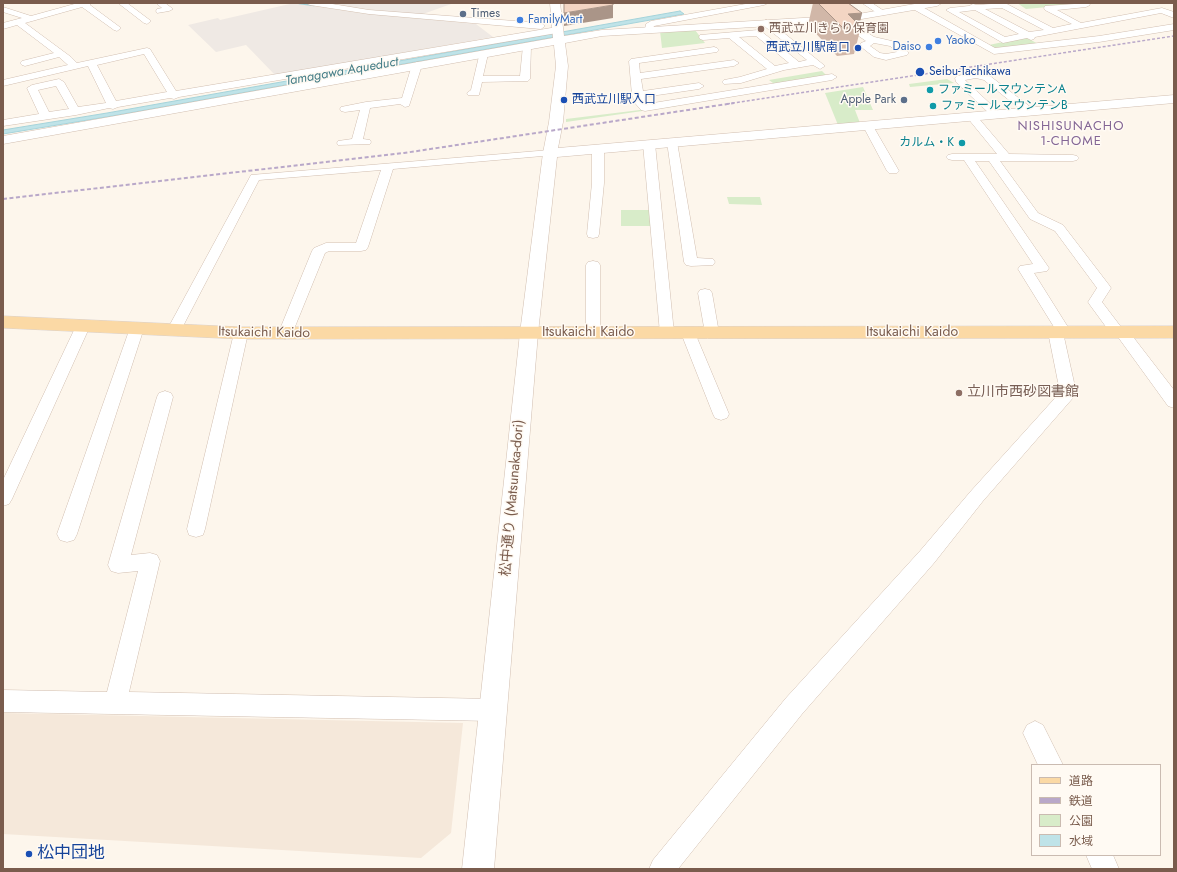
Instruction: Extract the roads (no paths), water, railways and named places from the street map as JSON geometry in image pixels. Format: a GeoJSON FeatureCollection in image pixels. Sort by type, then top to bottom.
{"type":"FeatureCollection","features":[{"type":"Feature","properties":{"kind":"main road","name":"Itsukaichi Kaido"},"geometry":{"type":"LineString","coordinates":[[3,322],[285,334],[1174,332]]}},
{"type":"Feature","properties":{"kind":"street"},"geometry":{"type":"LineString","coordinates":[[122,3],[147,21]]}},
{"type":"Feature","properties":{"kind":"street"},"geometry":{"type":"LineString","coordinates":[[310,3],[393,14],[533,26],[558,33]]}},
{"type":"Feature","properties":{"kind":"street","name":"松中通り (Matsunaka-dori)"},"geometry":{"type":"LineString","coordinates":[[478,869],[529,333],[550,153],[562,66],[555,3]]}},
{"type":"Feature","properties":{"kind":"street"},"geometry":{"type":"LineString","coordinates":[[649,29],[648,26],[651,24],[764,3]]}},
{"type":"Feature","properties":{"kind":"street"},"geometry":{"type":"LineString","coordinates":[[866,3],[883,12]]}},
{"type":"Feature","properties":{"kind":"street"},"geometry":{"type":"LineString","coordinates":[[3,123],[558,33],[840,19],[863,17],[937,3]]}},
{"type":"Feature","properties":{"kind":"street"},"geometry":{"type":"LineString","coordinates":[[1167,3],[1174,7]]}},
{"type":"Feature","properties":{"kind":"street"},"geometry":{"type":"LineString","coordinates":[[3,26],[85,4],[117,28]]}},
{"type":"Feature","properties":{"kind":"street"},"geometry":{"type":"LineString","coordinates":[[1003,40],[950,10],[972,5],[1003,5],[1051,30]]}},
{"type":"Feature","properties":{"kind":"street"},"geometry":{"type":"LineString","coordinates":[[972,5],[1046,45]]}},
{"type":"Feature","properties":{"kind":"street"},"geometry":{"type":"LineString","coordinates":[[916,7],[994,51],[1174,27]]}},
{"type":"Feature","properties":{"kind":"street"},"geometry":{"type":"LineString","coordinates":[[1079,25],[1048,8],[1090,7],[1107,19],[1137,33]]}},
{"type":"Feature","properties":{"kind":"street"},"geometry":{"type":"LineString","coordinates":[[3,9],[30,18]]}},
{"type":"Feature","properties":{"kind":"street"},"geometry":{"type":"LineString","coordinates":[[981,44],[1107,19],[1162,10],[1174,14]]}},
{"type":"Feature","properties":{"kind":"street"},"geometry":{"type":"LineString","coordinates":[[840,19],[872,41]]}},
{"type":"Feature","properties":{"kind":"street"},"geometry":{"type":"LineString","coordinates":[[18,22],[68,59],[74,66]]}},
{"type":"Feature","properties":{"kind":"street"},"geometry":{"type":"LineString","coordinates":[[714,50],[634,61],[639,101],[645,108],[832,76],[766,23]]}},
{"type":"Feature","properties":{"kind":"street"},"geometry":{"type":"LineString","coordinates":[[696,27],[714,50],[757,75],[772,86]]}},
{"type":"Feature","properties":{"kind":"street"},"geometry":{"type":"LineString","coordinates":[[3,140],[527,46],[558,33]]}},
{"type":"Feature","properties":{"kind":"street"},"geometry":{"type":"LineString","coordinates":[[703,37],[758,33],[797,65]]}},
{"type":"Feature","properties":{"kind":"street"},"geometry":{"type":"LineString","coordinates":[[731,35],[774,70]]}},
{"type":"Feature","properties":{"kind":"street"},"geometry":{"type":"LineString","coordinates":[[111,58],[112,54],[116,50],[134,44]]}},
{"type":"Feature","properties":{"kind":"street"},"geometry":{"type":"LineString","coordinates":[[478,80],[525,79],[527,46]]}},
{"type":"Feature","properties":{"kind":"street"},"geometry":{"type":"LineString","coordinates":[[3,83],[147,51],[174,96]]}},
{"type":"Feature","properties":{"kind":"street"},"geometry":{"type":"LineString","coordinates":[[25,63],[60,54]]}},
{"type":"Feature","properties":{"kind":"street"},"geometry":{"type":"LineString","coordinates":[[472,94],[475,93],[483,54]]}},
{"type":"Feature","properties":{"kind":"street"},"geometry":{"type":"LineString","coordinates":[[637,94],[741,80],[774,70],[814,62]]}},
{"type":"Feature","properties":{"kind":"street"},"geometry":{"type":"LineString","coordinates":[[91,63],[113,106]]}},
{"type":"Feature","properties":{"kind":"street"},"geometry":{"type":"LineString","coordinates":[[636,77],[734,63]]}},
{"type":"Feature","properties":{"kind":"street"},"geometry":{"type":"LineString","coordinates":[[345,109],[387,102],[405,102],[417,65]]}},
{"type":"Feature","properties":{"kind":"street"},"geometry":{"type":"LineString","coordinates":[[996,114],[961,82],[960,78],[976,75],[987,78],[1029,111]]}},
{"type":"Feature","properties":{"kind":"street"},"geometry":{"type":"LineString","coordinates":[[46,117],[32,88],[59,82],[76,112]]}},
{"type":"Feature","properties":{"kind":"street"},"geometry":{"type":"LineString","coordinates":[[174,330],[255,177],[1174,99]]}},
{"type":"Feature","properties":{"kind":"street"},"geometry":{"type":"LineString","coordinates":[[342,143],[362,142],[366,105]]}},
{"type":"Feature","properties":{"kind":"street"},"geometry":{"type":"LineString","coordinates":[[971,116],[1034,216],[1059,228],[1104,288],[1095,302],[1174,402]]}},
{"type":"Feature","properties":{"kind":"street"},"geometry":{"type":"LineString","coordinates":[[868,126],[890,166],[872,162]]}},
{"type":"Feature","properties":{"kind":"street"},"geometry":{"type":"LineString","coordinates":[[672,142],[691,262],[708,262]]}},
{"type":"Feature","properties":{"kind":"street"},"geometry":{"type":"LineString","coordinates":[[648,144],[667,333]]}},
{"type":"Feature","properties":{"kind":"street"},"geometry":{"type":"LineString","coordinates":[[596,229],[602,183],[598,149]]}},
{"type":"Feature","properties":{"kind":"street"},"geometry":{"type":"LineString","coordinates":[[952,157],[1073,158]]}},
{"type":"Feature","properties":{"kind":"street"},"geometry":{"type":"LineString","coordinates":[[662,869],[794,706],[926,557],[977,496],[1064,399],[1067,386],[1060,332],[1025,269],[1042,268],[967,157]]}},
{"type":"Feature","properties":{"kind":"street"},"geometry":{"type":"LineString","coordinates":[[285,334],[319,251],[326,247],[361,247],[388,166]]}},
{"type":"Feature","properties":{"kind":"street"},"geometry":{"type":"LineString","coordinates":[[593,265],[593,333]]}},
{"type":"Feature","properties":{"kind":"street"},"geometry":{"type":"LineString","coordinates":[[705,293],[712,333]]}},
{"type":"Feature","properties":{"kind":"street"},"geometry":{"type":"LineString","coordinates":[[3,499],[83,326]]}},
{"type":"Feature","properties":{"kind":"street"},"geometry":{"type":"LineString","coordinates":[[67,534],[137,328]]}},
{"type":"Feature","properties":{"kind":"street"},"geometry":{"type":"LineString","coordinates":[[196,529],[241,333]]}},
{"type":"Feature","properties":{"kind":"street"},"geometry":{"type":"LineString","coordinates":[[688,333],[721,414]]}},
{"type":"Feature","properties":{"kind":"street"},"geometry":{"type":"LineString","coordinates":[[116,702],[150,561],[118,565],[165,397]]}},
{"type":"Feature","properties":{"kind":"street"},"geometry":{"type":"LineString","coordinates":[[3,701],[494,710]]}},
{"type":"Feature","properties":{"kind":"street"},"geometry":{"type":"LineString","coordinates":[[1034,733],[1050,764]]}},
{"type":"Feature","properties":{"kind":"street"},"geometry":{"type":"LineString","coordinates":[[1100,856],[1106,869]]}},
{"type":"Feature","properties":{"kind":"water","name":"Tamagawa Aqueduct"},"geometry":{"type":"Polygon","coordinates":[[[680,11],[684,14],[3,134],[3,130],[107,113],[680,11]]]}},
{"type":"Feature","properties":{"kind":"waterway"},"geometry":{"type":"LineString","coordinates":[[299,3],[314,5]]}},
{"type":"Feature","properties":{"kind":"railway"},"geometry":{"type":"LineString","coordinates":[[727,104],[1174,36]]}},
{"type":"Feature","properties":{"kind":"railway"},"geometry":{"type":"LineString","coordinates":[[3,199],[404,153],[734,103]]}},
{"type":"Feature","properties":{"kind":"place","name":"Times"},"geometry":{"type":"Point","coordinates":[463,14]}},
{"type":"Feature","properties":{"kind":"place","name":"FamilyMart"},"geometry":{"type":"Point","coordinates":[520,20]}},
{"type":"Feature","properties":{"kind":"place","name":"西武立川きらり保育園"},"geometry":{"type":"Point","coordinates":[761,29]}},
{"type":"Feature","properties":{"kind":"place","name":"Yaoko"},"geometry":{"type":"Point","coordinates":[938,41]}},
{"type":"Feature","properties":{"kind":"place","name":"Daiso"},"geometry":{"type":"Point","coordinates":[929,47]}},
{"type":"Feature","properties":{"kind":"place","name":"西武立川駅南口"},"geometry":{"type":"Point","coordinates":[858,48]}},
{"type":"Feature","properties":{"kind":"place","name":"Seibu-Tachikawa"},"geometry":{"type":"Point","coordinates":[920,72]}},
{"type":"Feature","properties":{"kind":"place","name":"ファミールマウンテンA"},"geometry":{"type":"Point","coordinates":[930,90]}},
{"type":"Feature","properties":{"kind":"place","name":"西武立川駅入口"},"geometry":{"type":"Point","coordinates":[564,100]}},
{"type":"Feature","properties":{"kind":"place","name":"Apple Park"},"geometry":{"type":"Point","coordinates":[904,100]}},
{"type":"Feature","properties":{"kind":"place","name":"ファミールマウンテンB"},"geometry":{"type":"Point","coordinates":[933,106]}},
{"type":"Feature","properties":{"kind":"place","name":"カルム・K"},"geometry":{"type":"Point","coordinates":[962,143]}},
{"type":"Feature","properties":{"kind":"place","name":"立川市西砂図書館"},"geometry":{"type":"Point","coordinates":[959,393]}},
{"type":"Feature","properties":{"kind":"place","name":"松中団地"},"geometry":{"type":"Point","coordinates":[29,854]}},
{"type":"Feature","properties":{"kind":"district","name":"NISHISUNACHO 1-CHOME"},"geometry":{"type":"Point","coordinates":[1071,134]}}]}
